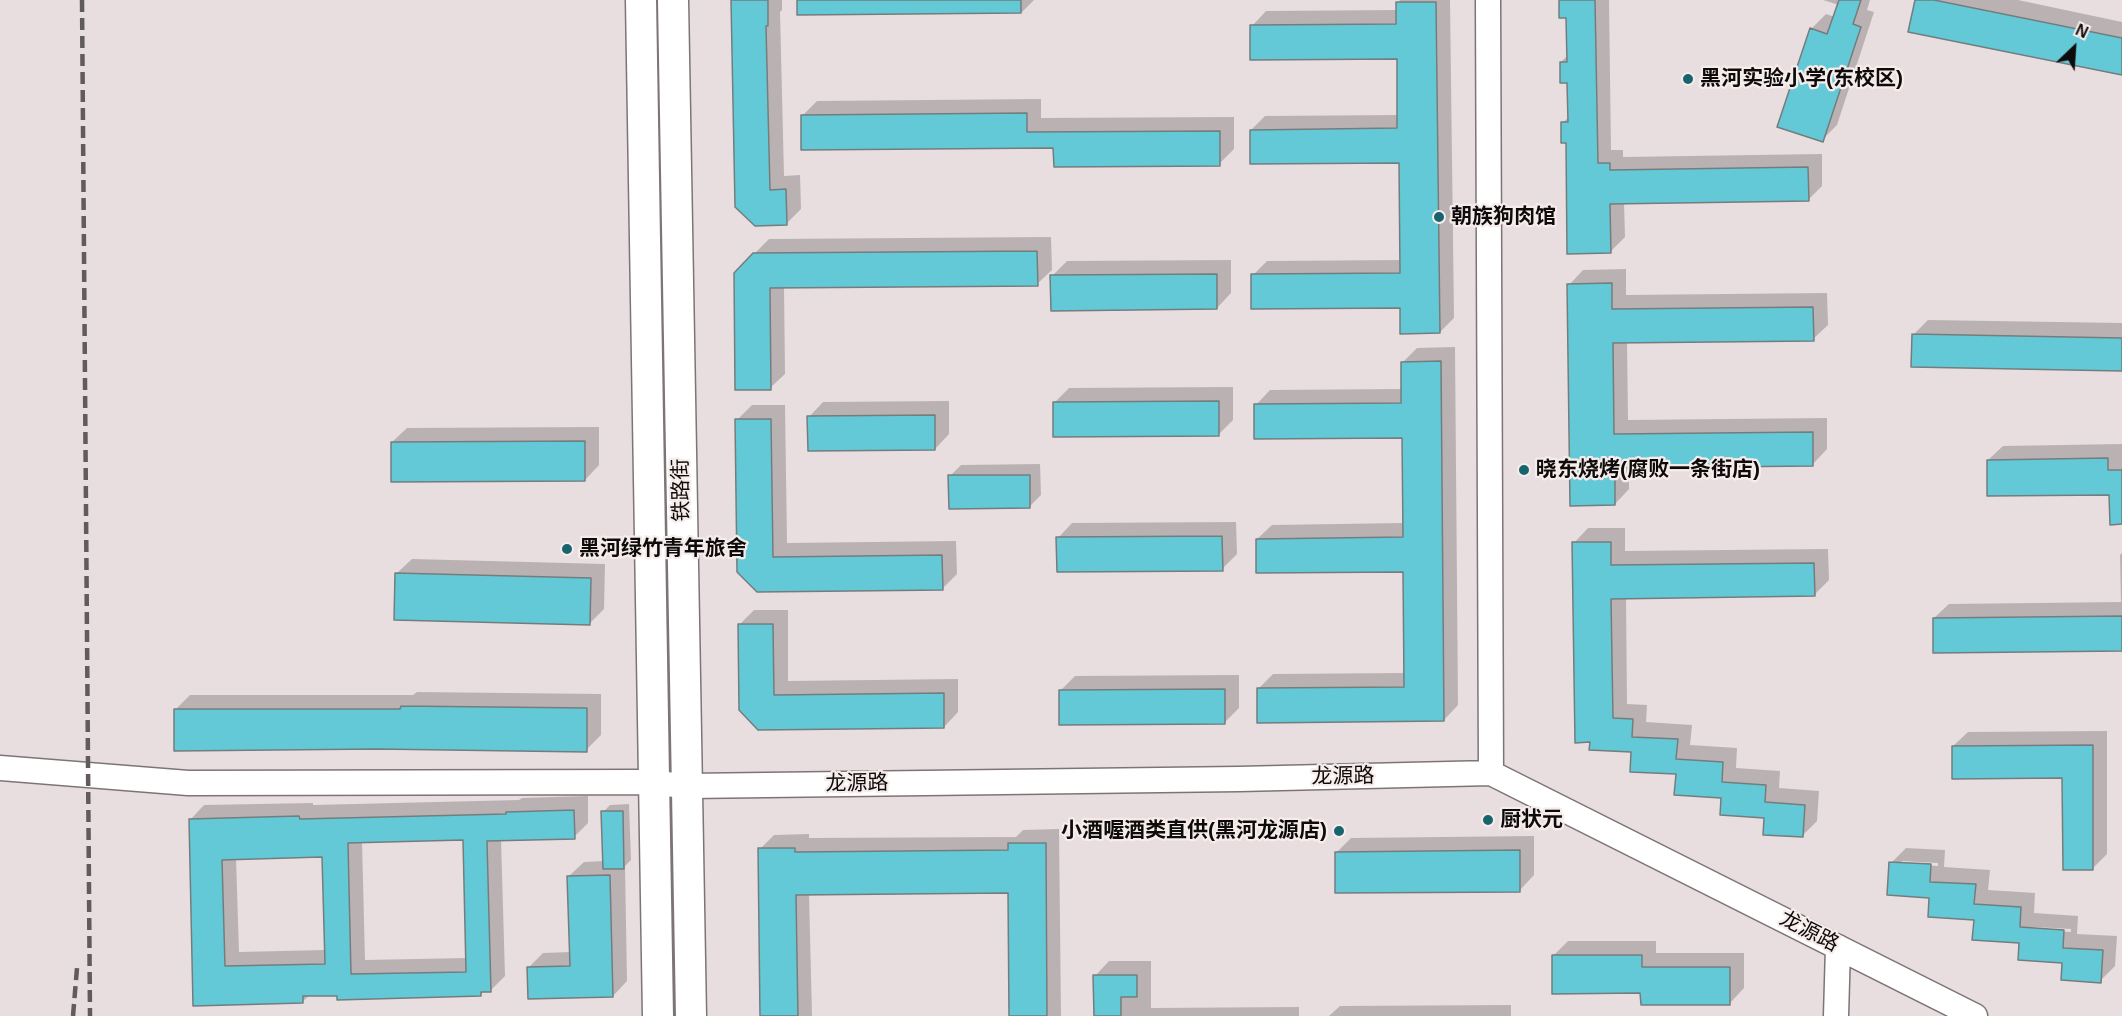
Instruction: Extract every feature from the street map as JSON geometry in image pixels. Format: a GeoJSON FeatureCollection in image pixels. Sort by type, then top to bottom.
{"type":"FeatureCollection","features":[{"type":"Feature","properties":{"kind":"main road","name":"铁路街"},"geometry":{"type":"LineString","coordinates":[[641,0],[657,1016]]}},
{"type":"Feature","properties":{"kind":"main road","name":"铁路街"},"geometry":{"type":"LineString","coordinates":[[674,0],[691,1016]]}},
{"type":"Feature","properties":{"kind":"street"},"geometry":{"type":"LineString","coordinates":[[1488,0],[1491,773]]}},
{"type":"Feature","properties":{"kind":"street","name":"龙源路"},"geometry":{"type":"LineString","coordinates":[[0,768],[188,783],[653,782],[688,786],[1250,779],[1491,773],[1975,1016]]}},
{"type":"Feature","properties":{"kind":"street"},"geometry":{"type":"LineString","coordinates":[[1836,1016],[1838,947]]}},
{"type":"Feature","properties":{"kind":"building"},"geometry":{"type":"Polygon","coordinates":[[[731,0],[768,0],[768,26],[766,26],[770,190],[786,189],[787,225],[755,226],[735,207],[731,0]]]}},
{"type":"Feature","properties":{"kind":"building"},"geometry":{"type":"Polygon","coordinates":[[[797,0],[1021,0],[1021,13],[797,15],[797,0]]]}},
{"type":"Feature","properties":{"kind":"building"},"geometry":{"type":"Polygon","coordinates":[[[1559,0],[1595,0],[1598,163],[1610,163],[1610,170],[1808,167],[1809,201],[1610,204],[1611,253],[1567,254],[1566,143],[1561,143],[1561,122],[1568,122],[1567,83],[1560,83],[1560,62],[1567,62],[1566,18],[1559,18],[1559,0]]]}},
{"type":"Feature","properties":{"kind":"building"},"geometry":{"type":"Polygon","coordinates":[[[1839,0],[1861,0],[1853,24],[1861,27],[1823,142],[1777,127],[1810,28],[1827,34],[1839,0]]]}},
{"type":"Feature","properties":{"kind":"building"},"geometry":{"type":"Polygon","coordinates":[[[1915,0],[1934,0],[2122,38],[2122,75],[1908,32],[1915,0]]]}},
{"type":"Feature","properties":{"kind":"building"},"geometry":{"type":"Polygon","coordinates":[[[1396,2],[1436,2],[1440,333],[1400,334],[1400,308],[1251,309],[1251,274],[1400,273],[1399,163],[1250,164],[1250,130],[1397,128],[1397,59],[1250,60],[1250,25],[1396,24],[1396,2]]]}},
{"type":"Feature","properties":{"kind":"building"},"geometry":{"type":"Polygon","coordinates":[[[1027,113],[1027,132],[1220,131],[1220,166],[1054,167],[1053,148],[801,150],[801,115],[1027,113]]]}},
{"type":"Feature","properties":{"kind":"building"},"geometry":{"type":"Polygon","coordinates":[[[1037,251],[1038,286],[770,288],[771,390],[735,390],[734,273],[753,253],[1037,251]]]}},
{"type":"Feature","properties":{"kind":"building"},"geometry":{"type":"Polygon","coordinates":[[[1217,274],[1217,309],[1051,311],[1050,275],[1217,274]]]}},
{"type":"Feature","properties":{"kind":"building"},"geometry":{"type":"Polygon","coordinates":[[[1612,283],[1612,309],[1813,307],[1814,341],[1613,343],[1614,434],[1813,432],[1813,466],[1615,468],[1615,505],[1570,506],[1567,284],[1612,283]]]}},
{"type":"Feature","properties":{"kind":"building"},"geometry":{"type":"Polygon","coordinates":[[[1912,334],[2122,338],[2122,371],[1911,367],[1912,334]]]}},
{"type":"Feature","properties":{"kind":"building"},"geometry":{"type":"Polygon","coordinates":[[[1441,361],[1444,721],[1257,723],[1257,688],[1404,687],[1403,572],[1256,573],[1256,539],[1403,537],[1402,438],[1254,439],[1254,404],[1401,403],[1401,362],[1441,361]]]}},
{"type":"Feature","properties":{"kind":"building"},"geometry":{"type":"Polygon","coordinates":[[[1219,401],[1219,436],[1053,437],[1053,402],[1219,401]]]}},
{"type":"Feature","properties":{"kind":"building"},"geometry":{"type":"Polygon","coordinates":[[[935,415],[935,450],[808,451],[807,416],[935,415]]]}},
{"type":"Feature","properties":{"kind":"building"},"geometry":{"type":"Polygon","coordinates":[[[735,419],[771,419],[773,557],[942,555],[943,590],[757,592],[737,572],[735,419]]]}},
{"type":"Feature","properties":{"kind":"building"},"geometry":{"type":"Polygon","coordinates":[[[585,441],[585,481],[391,482],[391,442],[585,441]]]}},
{"type":"Feature","properties":{"kind":"building"},"geometry":{"type":"Polygon","coordinates":[[[2108,458],[2108,470],[2122,470],[2122,524],[2110,525],[2109,495],[1987,496],[1987,460],[2108,458]]]}},
{"type":"Feature","properties":{"kind":"building"},"geometry":{"type":"Polygon","coordinates":[[[948,475],[1030,475],[1030,508],[949,509],[948,475]]]}},
{"type":"Feature","properties":{"kind":"building"},"geometry":{"type":"Polygon","coordinates":[[[1222,536],[1223,571],[1057,572],[1056,537],[1222,536]]]}},
{"type":"Feature","properties":{"kind":"building"},"geometry":{"type":"Polygon","coordinates":[[[1572,542],[1611,542],[1611,565],[1814,563],[1815,596],[1611,599],[1613,718],[1633,719],[1632,737],[1678,739],[1676,759],[1723,762],[1722,782],[1766,785],[1765,802],[1805,805],[1803,837],[1763,835],[1764,818],[1720,815],[1721,798],[1674,795],[1676,774],[1630,772],[1631,752],[1589,750],[1590,742],[1575,743],[1572,542]]]}},
{"type":"Feature","properties":{"kind":"building"},"geometry":{"type":"Polygon","coordinates":[[[395,573],[591,578],[590,625],[394,620],[395,573]]]}},
{"type":"Feature","properties":{"kind":"building"},"geometry":{"type":"Polygon","coordinates":[[[2122,616],[2122,651],[1933,653],[1933,618],[2122,616]]]}},
{"type":"Feature","properties":{"kind":"building"},"geometry":{"type":"Polygon","coordinates":[[[738,624],[773,624],[774,695],[944,693],[944,728],[758,730],[739,710],[738,624]]]}},
{"type":"Feature","properties":{"kind":"building"},"geometry":{"type":"Polygon","coordinates":[[[1225,689],[1225,724],[1059,725],[1059,690],[1225,689]]]}},
{"type":"Feature","properties":{"kind":"building"},"geometry":{"type":"Polygon","coordinates":[[[401,706],[587,708],[587,752],[377,749],[174,751],[174,709],[400,709],[401,706]]]}},
{"type":"Feature","properties":{"kind":"building"},"geometry":{"type":"Polygon","coordinates":[[[2093,745],[2093,870],[2063,870],[2062,778],[1952,779],[1952,746],[2093,745]]]}},
{"type":"Feature","properties":{"kind":"building"},"geometry":{"type":"Polygon","coordinates":[[[574,810],[575,839],[487,841],[491,992],[481,992],[481,996],[337,1000],[337,996],[303,996],[303,1003],[193,1006],[189,819],[299,816],[300,819],[506,814],[506,812],[574,810]],[[463,840],[348,843],[351,974],[466,972],[463,840]],[[322,857],[222,860],[225,966],[325,964],[322,857]]]}},
{"type":"Feature","properties":{"kind":"building"},"geometry":{"type":"Polygon","coordinates":[[[601,811],[623,811],[624,869],[603,869],[601,811]]]}},
{"type":"Feature","properties":{"kind":"building"},"geometry":{"type":"Polygon","coordinates":[[[1008,843],[1046,843],[1047,1016],[1009,1016],[1008,893],[796,895],[798,1016],[760,1016],[758,848],[795,848],[795,852],[1008,850],[1008,843]]]}},
{"type":"Feature","properties":{"kind":"building"},"geometry":{"type":"Polygon","coordinates":[[[1520,850],[1520,892],[1335,893],[1335,852],[1520,850]]]}},
{"type":"Feature","properties":{"kind":"building"},"geometry":{"type":"Polygon","coordinates":[[[1889,862],[1931,864],[1930,882],[1976,884],[1974,904],[2021,907],[2020,927],[2064,930],[2063,948],[2103,950],[2101,983],[2061,980],[2062,963],[2018,960],[2019,943],[1972,940],[1974,920],[1928,917],[1929,898],[1887,895],[1889,862]]]}},
{"type":"Feature","properties":{"kind":"building"},"geometry":{"type":"Polygon","coordinates":[[[610,875],[613,997],[528,999],[527,967],[570,966],[567,876],[610,875]]]}},
{"type":"Feature","properties":{"kind":"building"},"geometry":{"type":"Polygon","coordinates":[[[1552,955],[1642,955],[1642,967],[1730,967],[1730,1005],[1641,1005],[1640,993],[1552,994],[1552,955]]]}},
{"type":"Feature","properties":{"kind":"building"},"geometry":{"type":"Polygon","coordinates":[[[1093,975],[1137,975],[1137,997],[1121,997],[1121,1016],[1094,1016],[1093,975]]]}},
{"type":"Feature","properties":{"kind":"railway"},"geometry":{"type":"LineString","coordinates":[[82,0],[90,1016]]}},
{"type":"Feature","properties":{"kind":"railway"},"geometry":{"type":"LineString","coordinates":[[73,1016],[77,968]]}},
{"type":"Feature","properties":{"kind":"place","name":"黑河实验小学(东校区)"},"geometry":{"type":"Point","coordinates":[1688,79]}},
{"type":"Feature","properties":{"kind":"place","name":"朝族狗肉馆"},"geometry":{"type":"Point","coordinates":[1439,217]}},
{"type":"Feature","properties":{"kind":"place","name":"晓东烧烤(腐败一条街店)"},"geometry":{"type":"Point","coordinates":[1524,470]}},
{"type":"Feature","properties":{"kind":"place","name":"黑河绿竹青年旅舍"},"geometry":{"type":"Point","coordinates":[567,549]}},
{"type":"Feature","properties":{"kind":"place","name":"厨状元"},"geometry":{"type":"Point","coordinates":[1488,820]}},
{"type":"Feature","properties":{"kind":"place","name":"小酒喔酒类直供(黑河龙源店)"},"geometry":{"type":"Point","coordinates":[1339,831]}}]}
